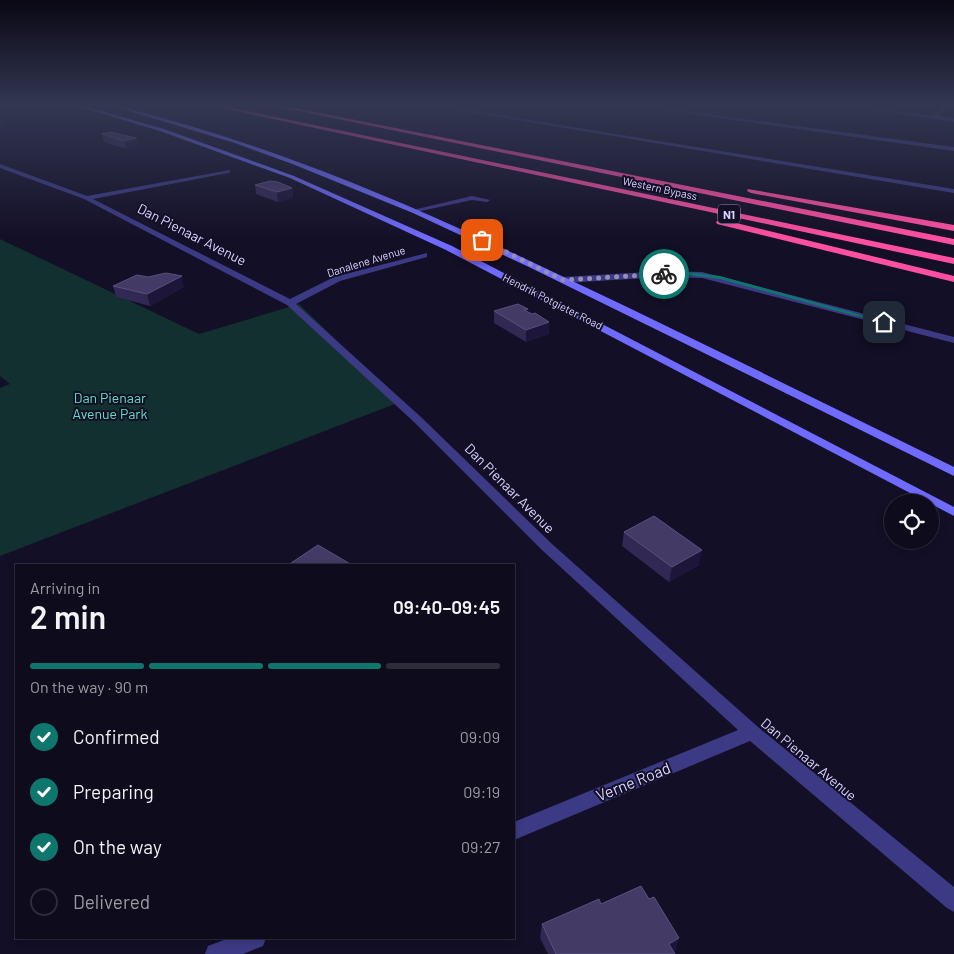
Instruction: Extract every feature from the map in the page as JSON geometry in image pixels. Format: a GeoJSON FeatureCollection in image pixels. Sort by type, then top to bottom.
{"type":"FeatureCollection","features":[{"type":"Feature","properties":{"kind":"highway","name":"Western Bypass"},"geometry":{"type":"LineString","coordinates":[[426,151],[954,261]]}},
{"type":"Feature","properties":{"kind":"highway","name":"Western Bypass"},"geometry":{"type":"LineString","coordinates":[[499,151],[954,242]]}},
{"type":"Feature","properties":{"kind":"highway"},"geometry":{"type":"LineString","coordinates":[[522,151],[698,182]]}},
{"type":"Feature","properties":{"kind":"highway"},"geometry":{"type":"LineString","coordinates":[[504,167],[774,236],[954,279]]}},
{"type":"Feature","properties":{"kind":"highway"},"geometry":{"type":"LineString","coordinates":[[738,189],[954,228]]}},
{"type":"Feature","properties":{"kind":"main road","name":"Hendrik Potgieter Road"},"geometry":{"type":"LineString","coordinates":[[219,151],[292,177],[449,248],[954,512]]}},
{"type":"Feature","properties":{"kind":"main road","name":"Hendrik Potgieter Road"},"geometry":{"type":"LineString","coordinates":[[262,151],[311,167],[416,210],[954,472]]}},
{"type":"Feature","properties":{"kind":"street"},"geometry":{"type":"LineString","coordinates":[[707,151],[954,191]]}},
{"type":"Feature","properties":{"kind":"street","name":"Dan Pienaar Avenue"},"geometry":{"type":"LineString","coordinates":[[0,166],[86,198],[290,304],[318,327],[418,420],[546,548],[752,732],[954,901]]}},
{"type":"Feature","properties":{"kind":"street"},"geometry":{"type":"LineString","coordinates":[[86,198],[228,171]]}},
{"type":"Feature","properties":{"kind":"street","name":"Danalene Avenue"},"geometry":{"type":"LineString","coordinates":[[290,304],[337,279],[424,255]]}},
{"type":"Feature","properties":{"kind":"street"},"geometry":{"type":"LineString","coordinates":[[563,280],[665,274],[702,274],[954,340]]}},
{"type":"Feature","properties":{"kind":"street","name":"Verne Road"},"geometry":{"type":"LineString","coordinates":[[515,830],[752,732]]}},
{"type":"Feature","properties":{"kind":"street"},"geometry":{"type":"LineString","coordinates":[[216,954],[254,939]]}},
{"type":"Feature","properties":{"kind":"lane"},"geometry":{"type":"LineString","coordinates":[[416,210],[472,198],[488,200]]}},
{"type":"Feature","properties":{"kind":"green space","name":"Dan Pienaar Avenue Park"},"geometry":{"type":"Polygon","coordinates":[[[0,239],[199,334],[299,304],[400,402],[0,556],[0,388],[10,384],[0,376],[0,239]]]}},
{"type":"Feature","properties":{"kind":"building"},"geometry":{"type":"Polygon","coordinates":[[[270,181],[292,188],[277,192],[255,185],[270,181]]]}},
{"type":"Feature","properties":{"kind":"building"},"geometry":{"type":"Polygon","coordinates":[[[166,273],[182,276],[147,294],[113,286],[137,275],[148,277],[166,273]]]}},
{"type":"Feature","properties":{"kind":"building"},"geometry":{"type":"Polygon","coordinates":[[[518,304],[528,309],[524,310],[532,314],[535,313],[549,322],[526,330],[494,311],[518,304]]]}},
{"type":"Feature","properties":{"kind":"building"},"geometry":{"type":"Polygon","coordinates":[[[654,516],[702,550],[672,567],[624,532],[654,516]]]}},
{"type":"Feature","properties":{"kind":"building"},"geometry":{"type":"Polygon","coordinates":[[[318,545],[350,564],[290,564],[318,545]]]}},
{"type":"Feature","properties":{"kind":"building"},"geometry":{"type":"Polygon","coordinates":[[[641,886],[649,899],[654,897],[679,938],[669,944],[675,954],[556,954],[542,924],[599,899],[601,904],[641,886]]]}},
{"type":"Feature","properties":{"kind":"way so far"},"geometry":{"type":"LineString","coordinates":[[482,240],[563,280],[664,274]]}},
{"type":"Feature","properties":{"kind":"route"},"geometry":{"type":"LineString","coordinates":[[664,274],[702,274],[884,322]]}}]}
